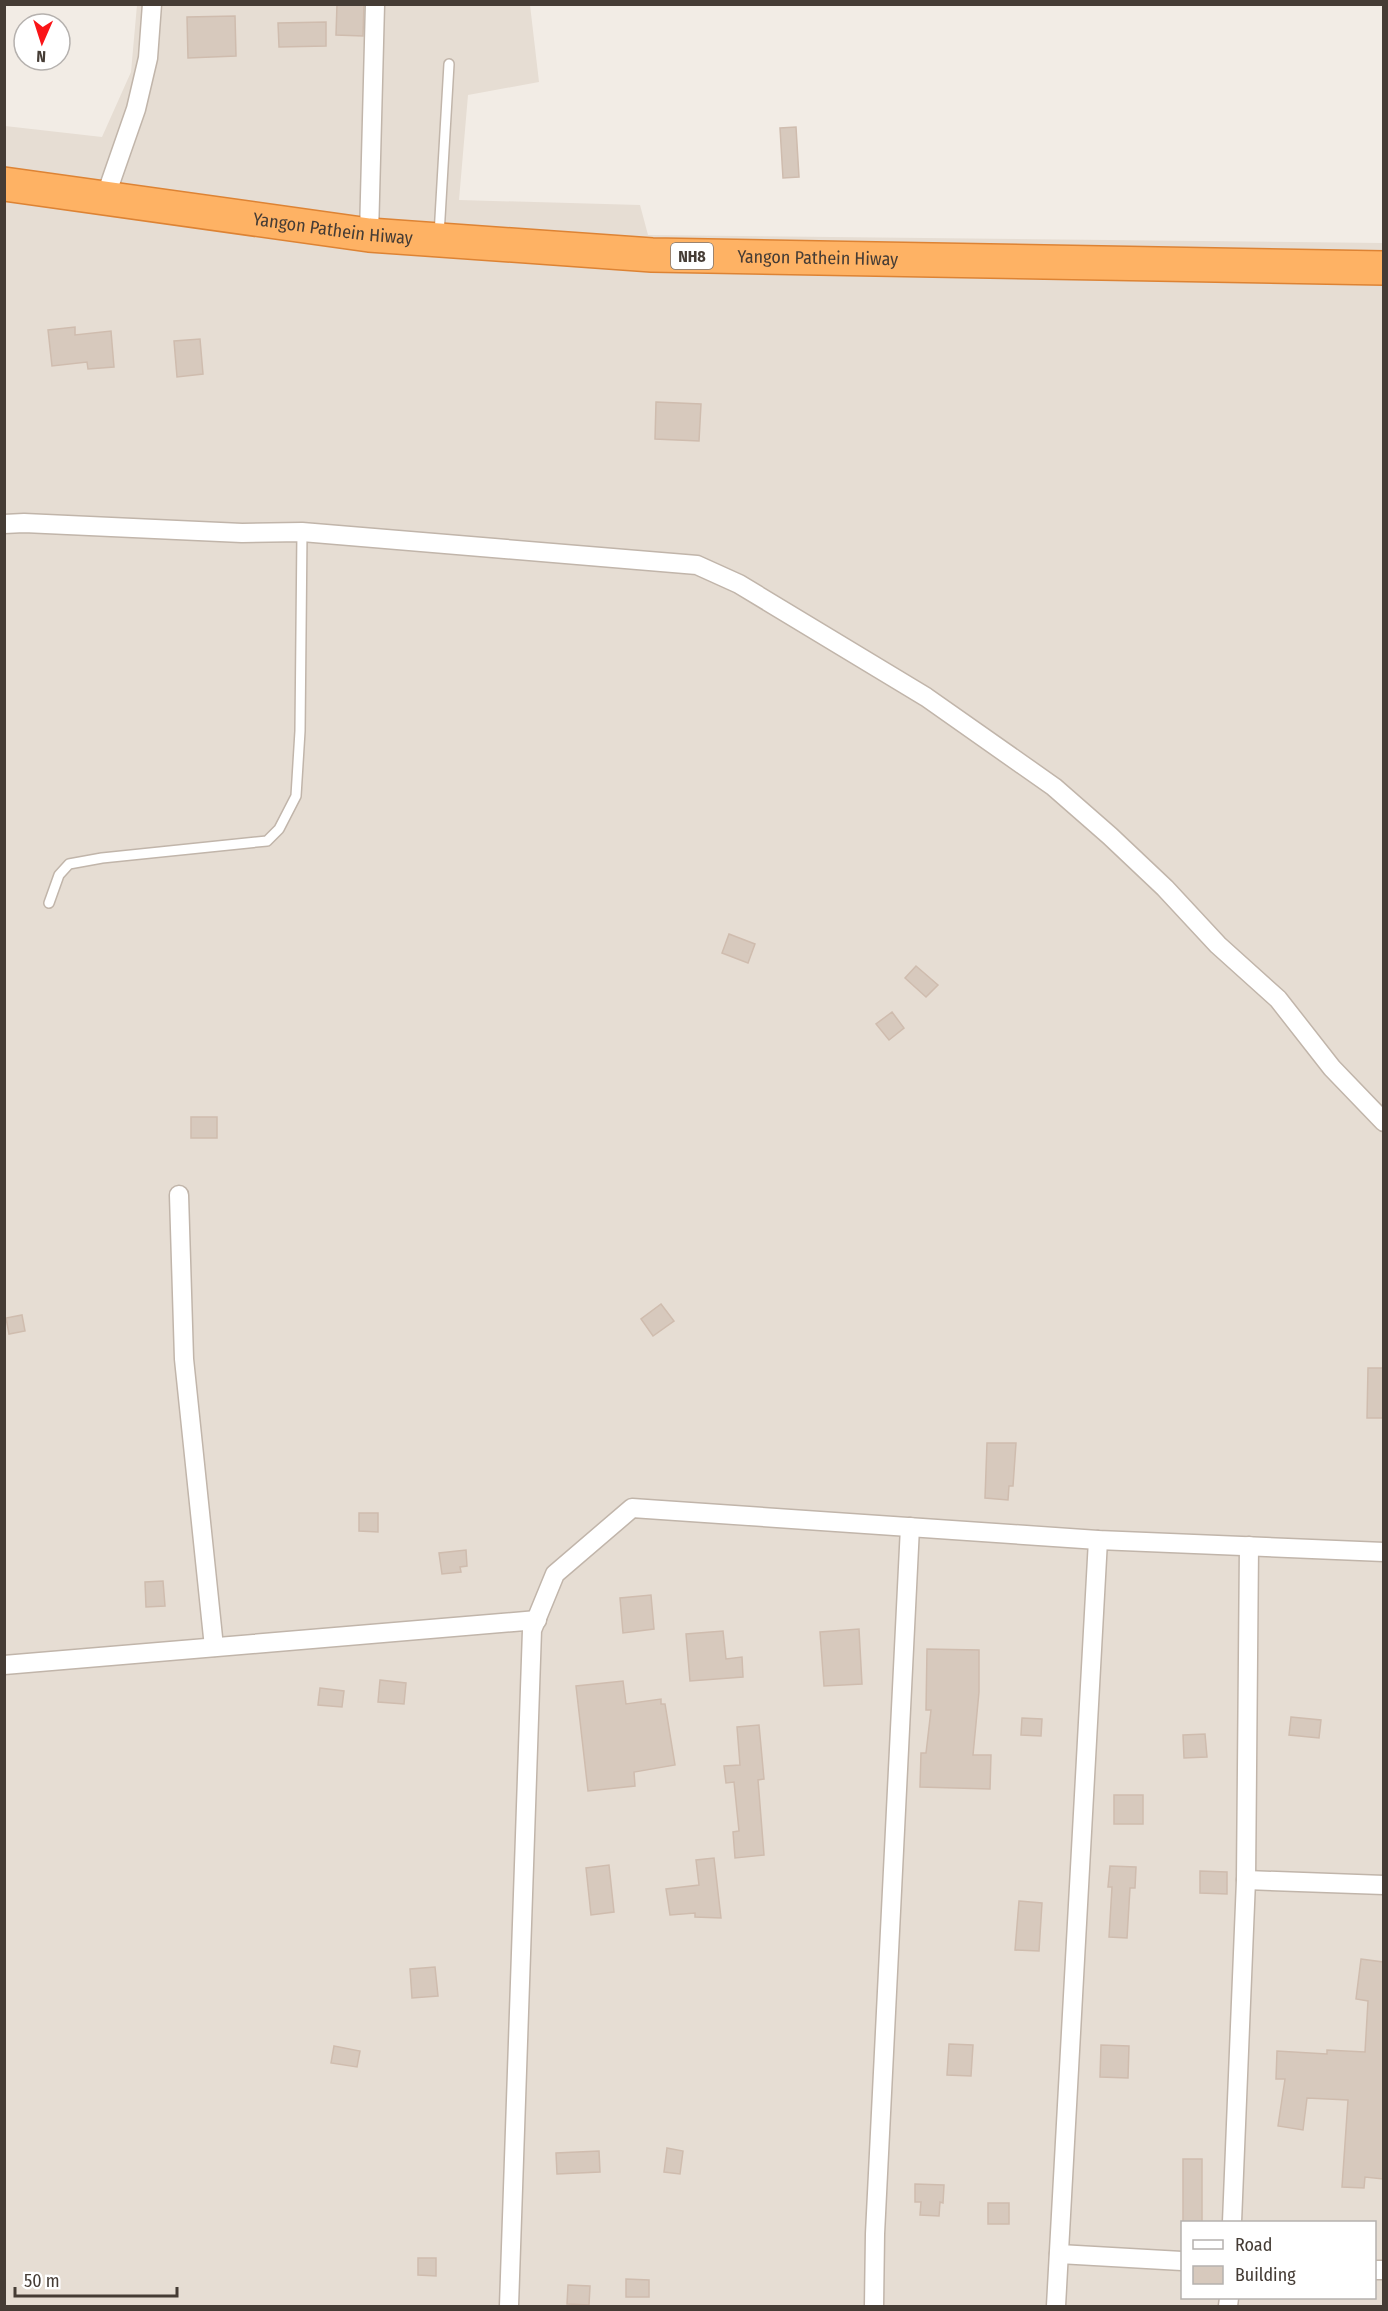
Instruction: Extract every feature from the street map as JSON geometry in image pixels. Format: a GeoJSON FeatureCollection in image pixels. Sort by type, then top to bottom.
{"type":"FeatureCollection","features":[{"type":"Feature","properties":{"kind":"highway","name":"Yangon Pathein Hiway"},"geometry":{"type":"LineString","coordinates":[[4,184],[369,235],[652,255],[1383,268]]}},
{"type":"Feature","properties":{"kind":"street"},"geometry":{"type":"LineString","coordinates":[[105,198],[136,109],[148,58],[152,4]]}},
{"type":"Feature","properties":{"kind":"street"},"geometry":{"type":"LineString","coordinates":[[369,235],[375,4]]}},
{"type":"Feature","properties":{"kind":"street"},"geometry":{"type":"LineString","coordinates":[[4,524],[242,533],[302,532],[697,565],[739,584],[926,697],[1053,787],[1110,836],[1165,888],[1218,945],[1278,999],[1332,1068],[1383,1122]]}},
{"type":"Feature","properties":{"kind":"street"},"geometry":{"type":"LineString","coordinates":[[179,1195],[184,1359],[214,1647]]}},
{"type":"Feature","properties":{"kind":"street"},"geometry":{"type":"LineString","coordinates":[[509,2307],[532,1630],[555,1574],[632,1508],[1098,1540],[1383,1552]]}},
{"type":"Feature","properties":{"kind":"street"},"geometry":{"type":"LineString","coordinates":[[874,2307],[875,2234],[910,1527]]}},
{"type":"Feature","properties":{"kind":"street"},"geometry":{"type":"LineString","coordinates":[[1056,2307],[1098,1540]]}},
{"type":"Feature","properties":{"kind":"street"},"geometry":{"type":"LineString","coordinates":[[1232,2221],[1246,1880],[1249,1546]]}},
{"type":"Feature","properties":{"kind":"street"},"geometry":{"type":"LineString","coordinates":[[4,1665],[537,1620]]}},
{"type":"Feature","properties":{"kind":"street"},"geometry":{"type":"LineString","coordinates":[[1246,1880],[1383,1885]]}},
{"type":"Feature","properties":{"kind":"street"},"geometry":{"type":"LineString","coordinates":[[1059,2254],[1181,2261]]}},
{"type":"Feature","properties":{"kind":"lane"},"geometry":{"type":"LineString","coordinates":[[438,240],[450,64]]}},
{"type":"Feature","properties":{"kind":"lane"},"geometry":{"type":"LineString","coordinates":[[49,903],[59,875],[69,864],[102,858],[267,841],[279,828],[296,796],[300,731],[302,532]]}},
{"type":"Feature","properties":{"kind":"shaded area"},"geometry":{"type":"Polygon","coordinates":[[[137,5],[530,5],[539,82],[468,95],[459,200],[640,205],[648,235],[1383,243],[1383,2306],[5,2306],[5,126],[102,137],[131,72],[137,5]]]}},
{"type":"Feature","properties":{"kind":"building"},"geometry":{"type":"Polygon","coordinates":[[[337,4],[364,4],[363,36],[336,35],[337,4]]]}},
{"type":"Feature","properties":{"kind":"building"},"geometry":{"type":"Polygon","coordinates":[[[235,16],[236,56],[188,58],[187,17],[235,16]]]}},
{"type":"Feature","properties":{"kind":"building"},"geometry":{"type":"Polygon","coordinates":[[[326,22],[326,46],[279,47],[278,23],[326,22]]]}},
{"type":"Feature","properties":{"kind":"building"},"geometry":{"type":"Polygon","coordinates":[[[796,127],[799,177],[783,178],[780,128],[796,127]]]}},
{"type":"Feature","properties":{"kind":"building"},"geometry":{"type":"Polygon","coordinates":[[[75,327],[75,335],[111,331],[114,367],[88,369],[87,362],[52,366],[48,330],[75,327]]]}},
{"type":"Feature","properties":{"kind":"building"},"geometry":{"type":"Polygon","coordinates":[[[200,339],[203,374],[177,377],[174,341],[200,339]]]}},
{"type":"Feature","properties":{"kind":"building"},"geometry":{"type":"Polygon","coordinates":[[[656,402],[701,404],[699,441],[655,439],[656,402]]]}},
{"type":"Feature","properties":{"kind":"building"},"geometry":{"type":"Polygon","coordinates":[[[729,934],[755,944],[748,963],[722,953],[729,934]]]}},
{"type":"Feature","properties":{"kind":"building"},"geometry":{"type":"Polygon","coordinates":[[[916,966],[938,985],[926,997],[905,978],[916,966]]]}},
{"type":"Feature","properties":{"kind":"building"},"geometry":{"type":"Polygon","coordinates":[[[892,1012],[904,1028],[889,1040],[876,1024],[892,1012]]]}},
{"type":"Feature","properties":{"kind":"building"},"geometry":{"type":"Polygon","coordinates":[[[191,1117],[217,1117],[217,1138],[191,1138],[191,1117]]]}},
{"type":"Feature","properties":{"kind":"building"},"geometry":{"type":"Polygon","coordinates":[[[661,1304],[674,1321],[653,1336],[641,1319],[661,1304]]]}},
{"type":"Feature","properties":{"kind":"building"},"geometry":{"type":"Polygon","coordinates":[[[22,1315],[25,1331],[9,1334],[6,1318],[22,1315]]]}},
{"type":"Feature","properties":{"kind":"building"},"geometry":{"type":"Polygon","coordinates":[[[1368,1368],[1383,1368],[1383,1418],[1367,1418],[1368,1368]]]}},
{"type":"Feature","properties":{"kind":"building"},"geometry":{"type":"Polygon","coordinates":[[[987,1443],[1016,1443],[1013,1486],[1009,1486],[1008,1500],[985,1498],[987,1443]]]}},
{"type":"Feature","properties":{"kind":"building"},"geometry":{"type":"Polygon","coordinates":[[[359,1513],[378,1513],[378,1532],[359,1531],[359,1513]]]}},
{"type":"Feature","properties":{"kind":"building"},"geometry":{"type":"Polygon","coordinates":[[[466,1550],[467,1566],[460,1567],[461,1572],[442,1574],[439,1553],[466,1550]]]}},
{"type":"Feature","properties":{"kind":"building"},"geometry":{"type":"Polygon","coordinates":[[[163,1581],[165,1606],[146,1607],[145,1582],[163,1581]]]}},
{"type":"Feature","properties":{"kind":"building"},"geometry":{"type":"Polygon","coordinates":[[[651,1595],[654,1629],[623,1633],[620,1598],[651,1595]]]}},
{"type":"Feature","properties":{"kind":"building"},"geometry":{"type":"Polygon","coordinates":[[[859,1629],[862,1684],[824,1686],[820,1632],[859,1629]]]}},
{"type":"Feature","properties":{"kind":"building"},"geometry":{"type":"Polygon","coordinates":[[[723,1631],[726,1659],[742,1657],[743,1677],[690,1681],[686,1634],[723,1631]]]}},
{"type":"Feature","properties":{"kind":"building"},"geometry":{"type":"Polygon","coordinates":[[[927,1649],[979,1650],[979,1692],[973,1755],[991,1755],[990,1789],[920,1787],[921,1753],[926,1753],[931,1710],[926,1710],[927,1649]]]}},
{"type":"Feature","properties":{"kind":"building"},"geometry":{"type":"Polygon","coordinates":[[[380,1680],[406,1683],[404,1704],[378,1702],[380,1680]]]}},
{"type":"Feature","properties":{"kind":"building"},"geometry":{"type":"Polygon","coordinates":[[[623,1681],[626,1704],[661,1699],[661,1704],[665,1704],[675,1765],[634,1772],[635,1786],[588,1791],[576,1686],[623,1681]]]}},
{"type":"Feature","properties":{"kind":"building"},"geometry":{"type":"Polygon","coordinates":[[[320,1688],[344,1691],[342,1707],[318,1705],[320,1688]]]}},
{"type":"Feature","properties":{"kind":"building"},"geometry":{"type":"Polygon","coordinates":[[[1291,1717],[1321,1720],[1319,1738],[1289,1735],[1291,1717]]]}},
{"type":"Feature","properties":{"kind":"building"},"geometry":{"type":"Polygon","coordinates":[[[1022,1718],[1042,1719],[1041,1736],[1021,1735],[1022,1718]]]}},
{"type":"Feature","properties":{"kind":"building"},"geometry":{"type":"Polygon","coordinates":[[[759,1725],[764,1779],[758,1780],[764,1855],[735,1858],[733,1832],[739,1831],[734,1782],[726,1783],[724,1766],[740,1765],[737,1727],[759,1725]]]}},
{"type":"Feature","properties":{"kind":"building"},"geometry":{"type":"Polygon","coordinates":[[[1205,1734],[1207,1757],[1184,1758],[1183,1735],[1205,1734]]]}},
{"type":"Feature","properties":{"kind":"building"},"geometry":{"type":"Polygon","coordinates":[[[1114,1795],[1143,1795],[1143,1824],[1114,1824],[1114,1795]]]}},
{"type":"Feature","properties":{"kind":"building"},"geometry":{"type":"Polygon","coordinates":[[[714,1858],[721,1918],[695,1917],[695,1913],[670,1915],[666,1889],[699,1885],[696,1860],[714,1858]]]}},
{"type":"Feature","properties":{"kind":"building"},"geometry":{"type":"Polygon","coordinates":[[[609,1865],[614,1912],[591,1915],[586,1868],[609,1865]]]}},
{"type":"Feature","properties":{"kind":"building"},"geometry":{"type":"Polygon","coordinates":[[[1110,1866],[1136,1867],[1135,1888],[1130,1888],[1127,1938],[1109,1937],[1112,1887],[1108,1887],[1110,1866]]]}},
{"type":"Feature","properties":{"kind":"building"},"geometry":{"type":"Polygon","coordinates":[[[1200,1871],[1227,1872],[1227,1894],[1200,1893],[1200,1871]]]}},
{"type":"Feature","properties":{"kind":"building"},"geometry":{"type":"Polygon","coordinates":[[[1019,1901],[1042,1903],[1039,1951],[1015,1950],[1019,1901]]]}},
{"type":"Feature","properties":{"kind":"building"},"geometry":{"type":"Polygon","coordinates":[[[1361,1959],[1383,1962],[1383,2179],[1365,2177],[1364,2188],[1342,2187],[1348,2100],[1307,2098],[1303,2130],[1278,2126],[1285,2079],[1276,2079],[1277,2051],[1327,2054],[1327,2050],[1365,2052],[1368,2001],[1356,1999],[1361,1959]]]}},
{"type":"Feature","properties":{"kind":"building"},"geometry":{"type":"Polygon","coordinates":[[[435,1967],[438,1996],[412,1998],[410,1969],[435,1967]]]}},
{"type":"Feature","properties":{"kind":"building"},"geometry":{"type":"Polygon","coordinates":[[[949,2044],[973,2045],[971,2076],[947,2075],[949,2044]]]}},
{"type":"Feature","properties":{"kind":"building"},"geometry":{"type":"Polygon","coordinates":[[[1101,2045],[1129,2046],[1128,2078],[1100,2077],[1101,2045]]]}},
{"type":"Feature","properties":{"kind":"building"},"geometry":{"type":"Polygon","coordinates":[[[334,2046],[360,2051],[357,2067],[331,2063],[334,2046]]]}},
{"type":"Feature","properties":{"kind":"building"},"geometry":{"type":"Polygon","coordinates":[[[667,2148],[683,2151],[680,2174],[664,2172],[667,2148]]]}},
{"type":"Feature","properties":{"kind":"building"},"geometry":{"type":"Polygon","coordinates":[[[599,2151],[600,2172],[557,2174],[556,2153],[599,2151]]]}},
{"type":"Feature","properties":{"kind":"building"},"geometry":{"type":"Polygon","coordinates":[[[1183,2159],[1202,2159],[1202,2221],[1183,2221],[1183,2159]]]}},
{"type":"Feature","properties":{"kind":"building"},"geometry":{"type":"Polygon","coordinates":[[[915,2184],[944,2185],[943,2203],[940,2202],[939,2216],[920,2215],[921,2202],[915,2202],[915,2184]]]}},
{"type":"Feature","properties":{"kind":"building"},"geometry":{"type":"Polygon","coordinates":[[[988,2203],[1009,2203],[1009,2224],[988,2224],[988,2203]]]}},
{"type":"Feature","properties":{"kind":"building"},"geometry":{"type":"Polygon","coordinates":[[[418,2258],[436,2258],[436,2276],[418,2275],[418,2258]]]}},
{"type":"Feature","properties":{"kind":"building"},"geometry":{"type":"Polygon","coordinates":[[[626,2279],[649,2280],[649,2297],[626,2297],[626,2279]]]}},
{"type":"Feature","properties":{"kind":"building"},"geometry":{"type":"Polygon","coordinates":[[[568,2285],[590,2286],[589,2305],[567,2304],[568,2285]]]}}]}
